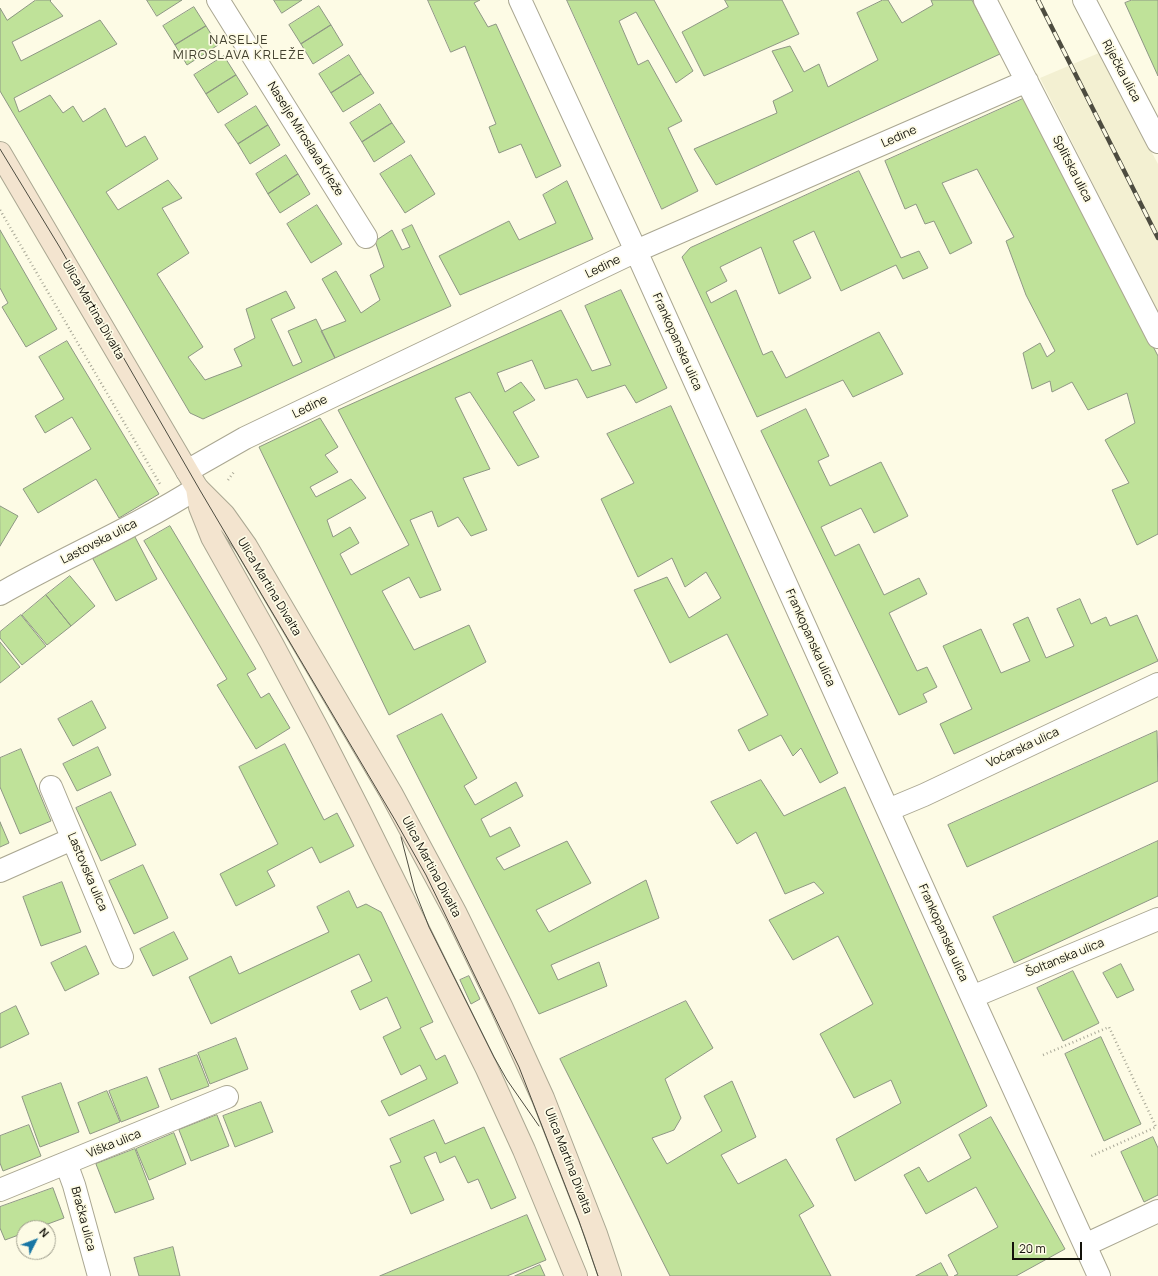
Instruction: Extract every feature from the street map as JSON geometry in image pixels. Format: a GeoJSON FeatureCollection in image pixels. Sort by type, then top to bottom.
{"type":"FeatureCollection","features":[{"type":"Feature","properties":{"kind":"street","name":"Naselje Miroslava Krleže"},"geometry":{"type":"LineString","coordinates":[[218,0],[366,237]]}},
{"type":"Feature","properties":{"kind":"street","name":"Frankopanska ulica"},"geometry":{"type":"LineString","coordinates":[[520,0],[636,251],[1085,1245],[1095,1274]]}},
{"type":"Feature","properties":{"kind":"street","name":"Splitska ulica"},"geometry":{"type":"LineString","coordinates":[[985,0],[1158,337]]}},
{"type":"Feature","properties":{"kind":"street","name":"Riječka ulica"},"geometry":{"type":"LineString","coordinates":[[1084,0],[1158,142]]}},
{"type":"Feature","properties":{"kind":"street","name":"Ledine"},"geometry":{"type":"LineString","coordinates":[[192,480],[246,438],[636,251],[1027,81]]}},
{"type":"Feature","properties":{"kind":"street","name":"Ulica Martina Divalta"},"geometry":{"type":"LineString","coordinates":[[0,153],[192,480],[224,515],[246,546],[391,793],[421,847],[501,1006],[540,1091],[593,1227],[610,1276]]}},
{"type":"Feature","properties":{"kind":"street","name":"Ulica Martina Divalta"},"geometry":{"type":"LineString","coordinates":[[192,480],[200,507],[212,537],[271,642],[325,744],[487,1069],[524,1150],[576,1276]]}},
{"type":"Feature","properties":{"kind":"street","name":"Lastovska ulica"},"geometry":{"type":"LineString","coordinates":[[0,594],[31,576],[157,512],[192,480]]}},
{"type":"Feature","properties":{"kind":"street","name":"Voćarska ulica"},"geometry":{"type":"LineString","coordinates":[[888,810],[924,795],[1158,684]]}},
{"type":"Feature","properties":{"kind":"street","name":"Lastovska ulica"},"geometry":{"type":"LineString","coordinates":[[51,787],[122,957]]}},
{"type":"Feature","properties":{"kind":"street"},"geometry":{"type":"LineString","coordinates":[[0,871],[72,839]]}},
{"type":"Feature","properties":{"kind":"street","name":"Šoltanska ulica"},"geometry":{"type":"LineString","coordinates":[[972,997],[1158,919]]}},
{"type":"Feature","properties":{"kind":"street","name":"Viška ulica"},"geometry":{"type":"LineString","coordinates":[[0,1190],[227,1097]]}},
{"type":"Feature","properties":{"kind":"street","name":"Bračka ulica"},"geometry":{"type":"LineString","coordinates":[[66,1163],[74,1185],[99,1276]]}},
{"type":"Feature","properties":{"kind":"street"},"geometry":{"type":"LineString","coordinates":[[1085,1245],[1158,1211]]}},
{"type":"Feature","properties":{"kind":"path"},"geometry":{"type":"LineString","coordinates":[[1043,1055],[1109,1027],[1156,1127],[1089,1157]]}},
{"type":"Feature","properties":{"kind":"shaded area"},"geometry":{"type":"Polygon","coordinates":[[[1099,53],[1158,164],[1158,314],[1040,78],[1099,53]]]}},
{"type":"Feature","properties":{"kind":"building"},"geometry":{"type":"Polygon","coordinates":[[[36,0],[51,0],[50,1],[63,16],[12,42],[21,61],[100,20],[117,44],[14,98],[19,112],[50,95],[63,113],[73,106],[83,122],[105,108],[126,147],[145,136],[158,159],[106,192],[118,210],[168,180],[182,198],[162,208],[189,253],[157,274],[203,347],[188,357],[205,380],[242,366],[234,349],[255,338],[246,309],[286,291],[295,308],[271,319],[293,366],[302,362],[288,331],[316,319],[335,358],[203,419],[190,413],[0,91],[0,8],[7,20],[36,0]]]}},
{"type":"Feature","properties":{"kind":"building"},"geometry":{"type":"Polygon","coordinates":[[[147,0],[182,0],[157,16],[147,0]]]}},
{"type":"Feature","properties":{"kind":"building"},"geometry":{"type":"Polygon","coordinates":[[[274,0],[302,0],[282,13],[274,0]]]}},
{"type":"Feature","properties":{"kind":"building"},"geometry":{"type":"Polygon","coordinates":[[[428,0],[480,0],[474,3],[488,27],[496,24],[561,166],[536,178],[521,144],[499,153],[489,127],[496,124],[465,46],[451,52],[428,0]]]}},
{"type":"Feature","properties":{"kind":"building"},"geometry":{"type":"Polygon","coordinates":[[[567,0],[654,0],[693,71],[676,83],[636,12],[619,21],[638,65],[648,60],[682,121],[668,128],[698,191],[662,209],[567,0]]]}},
{"type":"Feature","properties":{"kind":"building"},"geometry":{"type":"Polygon","coordinates":[[[725,0],[782,0],[799,34],[704,76],[682,32],[728,7],[725,0]]]}},
{"type":"Feature","properties":{"kind":"building"},"geometry":{"type":"Polygon","coordinates":[[[883,0],[888,0],[902,23],[933,5],[931,0],[972,0],[1000,54],[716,185],[694,149],[777,113],[773,101],[793,91],[772,51],[790,46],[804,72],[819,64],[828,87],[878,60],[857,13],[883,0]]]}},
{"type":"Feature","properties":{"kind":"building"},"geometry":{"type":"Polygon","coordinates":[[[1132,0],[1158,0],[1158,76],[1125,3],[1132,0]]]}},
{"type":"Feature","properties":{"kind":"building"},"geometry":{"type":"Polygon","coordinates":[[[319,6],[331,25],[301,44],[289,25],[319,6]]]}},
{"type":"Feature","properties":{"kind":"building"},"geometry":{"type":"Polygon","coordinates":[[[194,7],[206,26],[175,45],[163,26],[194,7]]]}},
{"type":"Feature","properties":{"kind":"building"},"geometry":{"type":"Polygon","coordinates":[[[331,25],[343,45],[313,64],[301,44],[331,25]]]}},
{"type":"Feature","properties":{"kind":"building"},"geometry":{"type":"Polygon","coordinates":[[[206,26],[218,45],[187,65],[175,45],[206,26]]]}},
{"type":"Feature","properties":{"kind":"building"},"geometry":{"type":"Polygon","coordinates":[[[349,55],[361,74],[331,93],[319,74],[349,55]]]}},
{"type":"Feature","properties":{"kind":"building"},"geometry":{"type":"Polygon","coordinates":[[[224,56],[236,75],[206,94],[194,75],[224,56]]]}},
{"type":"Feature","properties":{"kind":"building"},"geometry":{"type":"Polygon","coordinates":[[[361,74],[374,93],[343,112],[331,93],[361,74]]]}},
{"type":"Feature","properties":{"kind":"building"},"geometry":{"type":"Polygon","coordinates":[[[236,75],[248,94],[218,113],[206,94],[236,75]]]}},
{"type":"Feature","properties":{"kind":"building"},"geometry":{"type":"Polygon","coordinates":[[[1025,98],[1158,356],[1158,534],[1137,545],[1112,490],[1129,483],[1105,440],[1135,423],[1127,393],[1088,410],[1072,382],[1052,392],[1050,381],[1032,389],[1023,353],[1040,343],[1047,357],[1055,351],[1026,295],[1006,241],[1014,237],[977,169],[942,183],[972,243],[950,254],[934,221],[925,224],[916,204],[905,209],[885,161],[1025,98]]]}},
{"type":"Feature","properties":{"kind":"building"},"geometry":{"type":"Polygon","coordinates":[[[380,104],[392,123],[362,142],[350,123],[380,104]]]}},
{"type":"Feature","properties":{"kind":"building"},"geometry":{"type":"Polygon","coordinates":[[[256,106],[268,125],[238,144],[225,125],[256,106]]]}},
{"type":"Feature","properties":{"kind":"building"},"geometry":{"type":"Polygon","coordinates":[[[392,123],[405,142],[374,162],[362,142],[392,123]]]}},
{"type":"Feature","properties":{"kind":"building"},"geometry":{"type":"Polygon","coordinates":[[[268,125],[280,145],[250,164],[238,144],[268,125]]]}},
{"type":"Feature","properties":{"kind":"building"},"geometry":{"type":"Polygon","coordinates":[[[286,155],[298,174],[268,194],[256,174],[286,155]]]}},
{"type":"Feature","properties":{"kind":"building"},"geometry":{"type":"Polygon","coordinates":[[[411,155],[435,194],[405,213],[380,174],[411,155]]]}},
{"type":"Feature","properties":{"kind":"building"},"geometry":{"type":"Polygon","coordinates":[[[859,171],[901,258],[919,251],[928,268],[903,279],[896,265],[841,291],[814,231],[793,241],[811,278],[779,294],[761,247],[720,267],[727,281],[706,292],[711,303],[736,290],[763,355],[772,351],[786,378],[879,332],[903,374],[853,397],[843,380],[757,417],[682,257],[690,248],[859,171]]]}},
{"type":"Feature","properties":{"kind":"building"},"geometry":{"type":"Polygon","coordinates":[[[298,174],[310,194],[280,213],[268,194],[298,174]]]}},
{"type":"Feature","properties":{"kind":"building"},"geometry":{"type":"Polygon","coordinates":[[[567,181],[593,239],[460,295],[439,256],[509,221],[519,240],[556,223],[543,195],[567,181]]]}},
{"type":"Feature","properties":{"kind":"building"},"geometry":{"type":"Polygon","coordinates":[[[317,205],[342,244],[311,263],[287,224],[317,205]]]}},
{"type":"Feature","properties":{"kind":"building"},"geometry":{"type":"Polygon","coordinates":[[[412,225],[451,306],[335,358],[321,331],[346,321],[322,279],[336,271],[361,313],[380,300],[370,275],[384,267],[375,241],[392,230],[402,250],[410,247],[402,230],[412,225]]]}},
{"type":"Feature","properties":{"kind":"building"},"geometry":{"type":"Polygon","coordinates":[[[0,230],[57,329],[26,347],[2,307],[8,303],[0,288],[0,230]]]}},
{"type":"Feature","properties":{"kind":"building"},"geometry":{"type":"Polygon","coordinates":[[[621,290],[667,388],[636,403],[625,385],[587,398],[577,379],[545,389],[532,360],[497,373],[505,392],[521,382],[535,400],[513,412],[539,457],[518,466],[470,392],[455,398],[490,469],[463,478],[487,530],[471,536],[458,517],[438,527],[432,511],[410,520],[441,590],[420,598],[409,577],[382,591],[414,650],[469,625],[486,662],[389,715],[259,447],[320,418],[338,447],[325,455],[338,472],[310,487],[316,497],[351,479],[366,498],[327,520],[333,537],[350,527],[359,543],[340,554],[351,575],[409,545],[338,410],[561,310],[592,371],[611,365],[585,306],[621,290]]]}},
{"type":"Feature","properties":{"kind":"building"},"geometry":{"type":"Polygon","coordinates":[[[67,341],[159,494],[119,518],[96,479],[38,513],[23,489],[91,449],[72,417],[45,433],[35,416],[64,399],[39,357],[67,341]]]}},
{"type":"Feature","properties":{"kind":"building"},"geometry":{"type":"Polygon","coordinates":[[[671,406],[838,773],[820,783],[801,748],[793,756],[781,735],[749,751],[738,730],[768,715],[727,634],[670,663],[634,590],[667,577],[689,618],[721,598],[706,572],[685,587],[672,558],[638,577],[601,499],[634,483],[607,434],[671,406]]]}},
{"type":"Feature","properties":{"kind":"building"},"geometry":{"type":"Polygon","coordinates":[[[806,409],[829,456],[818,461],[830,486],[881,462],[908,516],[874,533],[861,508],[821,527],[835,556],[859,544],[884,595],[919,578],[927,594],[889,613],[917,671],[927,667],[937,687],[923,694],[927,702],[899,715],[761,431],[806,409]]]}},
{"type":"Feature","properties":{"kind":"building"},"geometry":{"type":"Polygon","coordinates":[[[0,506],[18,516],[0,546],[0,506]]]}},
{"type":"Feature","properties":{"kind":"building"},"geometry":{"type":"Polygon","coordinates":[[[170,526],[256,669],[247,674],[261,698],[269,693],[290,728],[256,749],[217,685],[227,679],[144,541],[170,526]]]}},
{"type":"Feature","properties":{"kind":"building"},"geometry":{"type":"Polygon","coordinates":[[[135,537],[157,579],[116,601],[93,559],[135,537]]]}},
{"type":"Feature","properties":{"kind":"building"},"geometry":{"type":"Polygon","coordinates":[[[70,576],[95,606],[71,626],[46,595],[70,576]]]}},
{"type":"Feature","properties":{"kind":"building"},"geometry":{"type":"Polygon","coordinates":[[[46,595],[71,626],[47,645],[22,615],[46,595]]]}},
{"type":"Feature","properties":{"kind":"building"},"geometry":{"type":"Polygon","coordinates":[[[1080,599],[1091,624],[1106,617],[1110,626],[1137,615],[1158,661],[954,754],[940,724],[972,709],[943,646],[981,629],[1001,673],[1030,661],[1013,624],[1028,617],[1046,658],[1074,646],[1057,609],[1080,599]]]}},
{"type":"Feature","properties":{"kind":"building"},"geometry":{"type":"Polygon","coordinates":[[[21,615],[46,646],[22,665],[0,638],[0,632],[21,615]]]}},
{"type":"Feature","properties":{"kind":"building"},"geometry":{"type":"Polygon","coordinates":[[[0,642],[20,667],[0,683],[0,642]]]}},
{"type":"Feature","properties":{"kind":"building"},"geometry":{"type":"Polygon","coordinates":[[[92,701],[106,728],[73,746],[58,719],[92,701]]]}},
{"type":"Feature","properties":{"kind":"building"},"geometry":{"type":"Polygon","coordinates":[[[442,714],[477,778],[464,786],[475,805],[516,782],[523,796],[481,819],[490,837],[510,827],[520,846],[496,858],[504,870],[567,841],[591,883],[536,910],[549,932],[646,880],[659,918],[551,965],[558,980],[599,962],[607,986],[539,1014],[397,736],[442,714]]]}},
{"type":"Feature","properties":{"kind":"building"},"geometry":{"type":"Polygon","coordinates":[[[1157,731],[1158,781],[967,867],[948,825],[1157,731]]]}},
{"type":"Feature","properties":{"kind":"building"},"geometry":{"type":"Polygon","coordinates":[[[285,744],[324,820],[337,813],[354,846],[320,863],[312,847],[267,871],[275,886],[236,906],[220,874],[278,844],[239,767],[285,744]]]}},
{"type":"Feature","properties":{"kind":"building"},"geometry":{"type":"Polygon","coordinates":[[[98,747],[111,775],[77,791],[63,764],[98,747]]]}},
{"type":"Feature","properties":{"kind":"building"},"geometry":{"type":"Polygon","coordinates":[[[21,749],[51,821],[20,834],[0,787],[0,758],[21,749]]]}},
{"type":"Feature","properties":{"kind":"building"},"geometry":{"type":"Polygon","coordinates":[[[761,780],[784,816],[845,787],[987,1106],[855,1181],[836,1139],[901,1103],[891,1080],[854,1098],[820,1034],[873,1004],[838,936],[793,960],[769,920],[824,893],[814,882],[785,894],[756,832],[737,844],[711,802],[761,780]]]}},
{"type":"Feature","properties":{"kind":"building"},"geometry":{"type":"Polygon","coordinates":[[[111,792],[136,845],[101,861],[76,808],[111,792]]]}},
{"type":"Feature","properties":{"kind":"building"},"geometry":{"type":"Polygon","coordinates":[[[0,822],[9,843],[0,847],[0,822]]]}},
{"type":"Feature","properties":{"kind":"building"},"geometry":{"type":"Polygon","coordinates":[[[1158,841],[1158,896],[1014,963],[993,917],[1158,841]]]}},
{"type":"Feature","properties":{"kind":"building"},"geometry":{"type":"Polygon","coordinates":[[[143,865],[168,918],[134,934],[109,881],[143,865]]]}},
{"type":"Feature","properties":{"kind":"building"},"geometry":{"type":"Polygon","coordinates":[[[62,882],[81,932],[41,946],[23,897],[62,882]]]}},
{"type":"Feature","properties":{"kind":"building"},"geometry":{"type":"Polygon","coordinates":[[[349,891],[357,908],[366,904],[381,912],[433,1022],[420,1028],[436,1060],[445,1055],[458,1083],[389,1116],[381,1101],[427,1079],[420,1065],[401,1075],[383,1037],[401,1028],[387,997],[360,1010],[351,991],[372,981],[359,954],[211,1024],[189,977],[231,956],[239,974],[329,932],[317,907],[349,891]]]}},
{"type":"Feature","properties":{"kind":"building"},"geometry":{"type":"Polygon","coordinates":[[[174,932],[188,959],[153,976],[140,949],[174,932]]]}},
{"type":"Feature","properties":{"kind":"building"},"geometry":{"type":"Polygon","coordinates":[[[86,946],[99,974],[65,991],[51,963],[86,946]]]}},
{"type":"Feature","properties":{"kind":"building"},"geometry":{"type":"Polygon","coordinates":[[[1121,964],[1134,990],[1117,998],[1103,973],[1121,964]]]}},
{"type":"Feature","properties":{"kind":"building"},"geometry":{"type":"Polygon","coordinates":[[[1073,971],[1099,1023],[1063,1041],[1037,988],[1073,971]]]}},
{"type":"Feature","properties":{"kind":"building"},"geometry":{"type":"Polygon","coordinates":[[[469,976],[480,999],[471,1004],[460,980],[469,976]]]}},
{"type":"Feature","properties":{"kind":"building"},"geometry":{"type":"Polygon","coordinates":[[[686,1001],[713,1048],[665,1079],[681,1118],[674,1130],[652,1138],[667,1164],[722,1131],[704,1096],[732,1081],[756,1137],[721,1155],[738,1184],[786,1159],[814,1206],[799,1215],[831,1276],[670,1276],[560,1059],[686,1001]]]}},
{"type":"Feature","properties":{"kind":"building"},"geometry":{"type":"Polygon","coordinates":[[[16,1006],[29,1034],[0,1048],[0,1014],[16,1006]]]}},
{"type":"Feature","properties":{"kind":"building"},"geometry":{"type":"Polygon","coordinates":[[[1101,1037],[1141,1124],[1104,1141],[1065,1054],[1101,1037]]]}},
{"type":"Feature","properties":{"kind":"building"},"geometry":{"type":"Polygon","coordinates":[[[236,1038],[248,1069],[210,1084],[198,1053],[236,1038]]]}},
{"type":"Feature","properties":{"kind":"building"},"geometry":{"type":"Polygon","coordinates":[[[197,1055],[209,1086],[171,1100],[159,1069],[197,1055]]]}},
{"type":"Feature","properties":{"kind":"building"},"geometry":{"type":"Polygon","coordinates":[[[147,1077],[159,1107],[121,1122],[109,1091],[147,1077]]]}},
{"type":"Feature","properties":{"kind":"building"},"geometry":{"type":"Polygon","coordinates":[[[61,1083],[79,1132],[40,1147],[22,1097],[61,1083]]]}},
{"type":"Feature","properties":{"kind":"building"},"geometry":{"type":"Polygon","coordinates":[[[107,1091],[120,1122],[90,1134],[78,1103],[107,1091]]]}},
{"type":"Feature","properties":{"kind":"building"},"geometry":{"type":"Polygon","coordinates":[[[261,1102],[273,1132],[235,1147],[223,1116],[261,1102]]]}},
{"type":"Feature","properties":{"kind":"building"},"geometry":{"type":"Polygon","coordinates":[[[217,1115],[229,1146],[191,1161],[179,1130],[217,1115]]]}},
{"type":"Feature","properties":{"kind":"building"},"geometry":{"type":"Polygon","coordinates":[[[991,1117],[1065,1249],[1016,1276],[954,1276],[958,1274],[948,1255],[998,1227],[976,1187],[926,1214],[904,1175],[919,1167],[928,1182],[971,1158],[959,1135],[991,1117]]]}},
{"type":"Feature","properties":{"kind":"building"},"geometry":{"type":"Polygon","coordinates":[[[434,1120],[445,1144],[484,1127],[516,1198],[491,1209],[478,1179],[468,1183],[455,1156],[440,1163],[436,1152],[424,1157],[444,1200],[411,1214],[390,1166],[401,1162],[390,1139],[434,1120]]]}},
{"type":"Feature","properties":{"kind":"building"},"geometry":{"type":"Polygon","coordinates":[[[29,1125],[41,1156],[3,1171],[0,1163],[0,1136],[29,1125]]]}},
{"type":"Feature","properties":{"kind":"building"},"geometry":{"type":"Polygon","coordinates":[[[174,1133],[186,1164],[149,1180],[136,1149],[174,1133]]]}},
{"type":"Feature","properties":{"kind":"building"},"geometry":{"type":"Polygon","coordinates":[[[1153,1137],[1158,1148],[1158,1195],[1144,1202],[1121,1152],[1153,1137]]]}},
{"type":"Feature","properties":{"kind":"building"},"geometry":{"type":"Polygon","coordinates":[[[135,1149],[154,1199],[115,1213],[96,1164],[135,1149]]]}},
{"type":"Feature","properties":{"kind":"building"},"geometry":{"type":"Polygon","coordinates":[[[53,1188],[64,1218],[56,1221],[16,1220],[16,1236],[5,1240],[0,1228],[0,1207],[53,1188]]]}},
{"type":"Feature","properties":{"kind":"building"},"geometry":{"type":"Polygon","coordinates":[[[527,1215],[546,1260],[507,1276],[380,1276],[527,1215]]]}},
{"type":"Feature","properties":{"kind":"building"},"geometry":{"type":"Polygon","coordinates":[[[173,1247],[180,1276],[139,1276],[134,1258],[173,1247]]]}},
{"type":"Feature","properties":{"kind":"building"},"geometry":{"type":"Polygon","coordinates":[[[941,1263],[948,1276],[916,1276],[941,1263]]]}},
{"type":"Feature","properties":{"kind":"building"},"geometry":{"type":"Polygon","coordinates":[[[540,1265],[545,1276],[515,1276],[540,1265]]]}},
{"type":"Feature","properties":{"kind":"tram line"},"geometry":{"type":"LineString","coordinates":[[0,149],[59,246],[201,492],[426,875],[519,1067],[579,1221],[598,1276]]}},
{"type":"Feature","properties":{"kind":"tram line"},"geometry":{"type":"LineString","coordinates":[[401,837],[415,891],[429,927],[494,1057],[507,1080],[539,1126]]}},
{"type":"Feature","properties":{"kind":"railway"},"geometry":{"type":"LineString","coordinates":[[1038,0],[1158,238]]}},
{"type":"Feature","properties":{"kind":"district","name":"NASELJE MIROSLAVA KRLEŽE"},"geometry":{"type":"Point","coordinates":[239,48]}}]}
